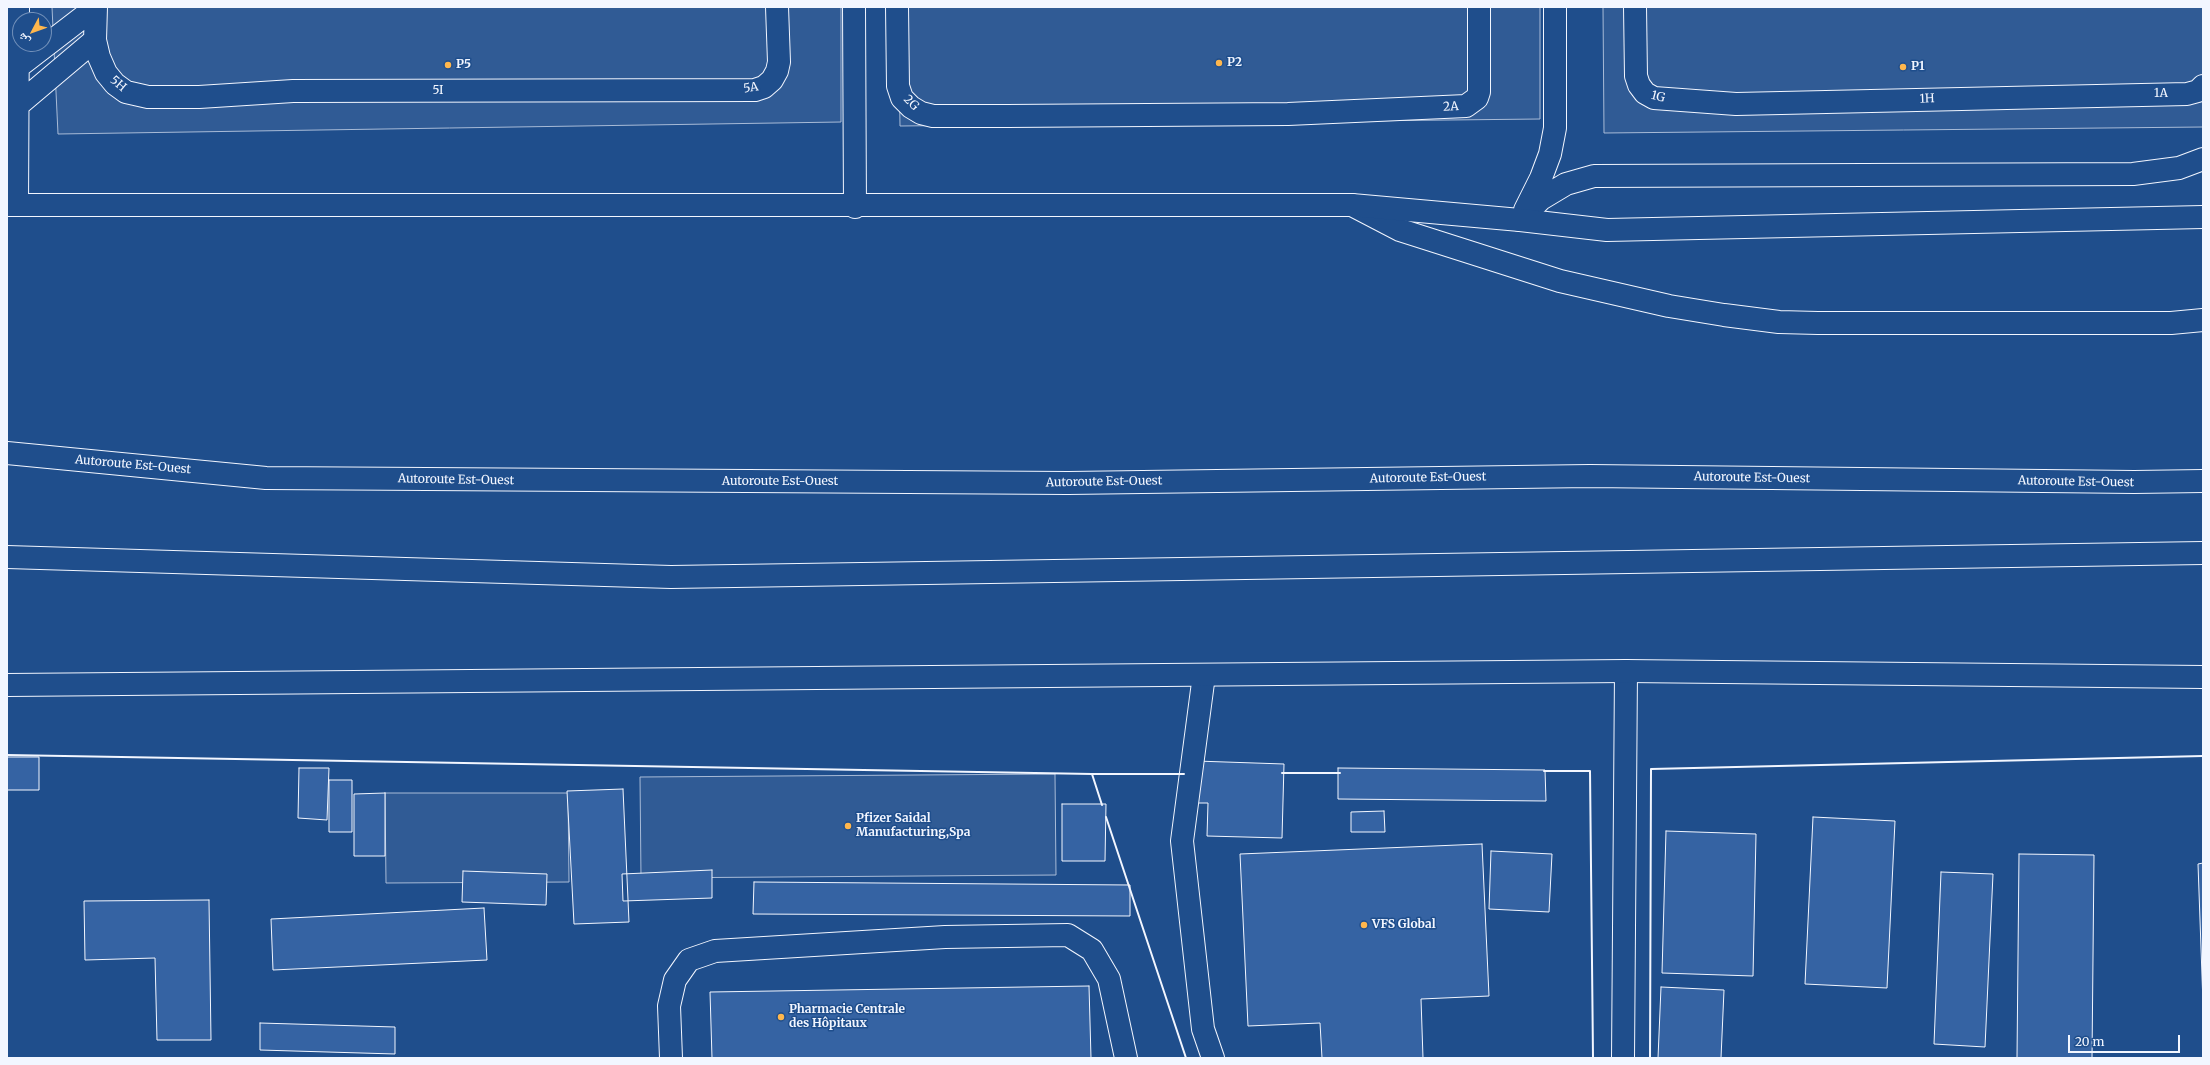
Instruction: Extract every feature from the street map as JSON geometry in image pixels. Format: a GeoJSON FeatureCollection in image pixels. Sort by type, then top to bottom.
{"type":"FeatureCollection","features":[{"type":"Feature","properties":{"kind":"main road"},"geometry":{"type":"LineString","coordinates":[[18,7],[18,106],[12,205],[855,207],[1352,206],[1520,220],[1607,230],[2203,217]]}},
{"type":"Feature","properties":{"kind":"main road"},"geometry":{"type":"LineString","coordinates":[[18,67],[96,7]]}},
{"type":"Feature","properties":{"kind":"main road","name":"5H"},"geometry":{"type":"LineString","coordinates":[[96,7],[95,40],[99,57],[106,73],[126,92],[148,97],[200,97]]}},
{"type":"Feature","properties":{"kind":"main road","name":"5A"},"geometry":{"type":"LineString","coordinates":[[678,90],[755,90],[764,87],[772,80],[777,71],[779,62],[777,7]]}},
{"type":"Feature","properties":{"kind":"main road"},"geometry":{"type":"LineString","coordinates":[[854,7],[855,207]]}},
{"type":"Feature","properties":{"kind":"main road","name":"2G"},"geometry":{"type":"LineString","coordinates":[[897,7],[898,86],[902,98],[911,107],[921,113],[933,116],[1288,114],[1379,110]]}},
{"type":"Feature","properties":{"kind":"main road","name":"2A"},"geometry":{"type":"LineString","coordinates":[[1379,110],[1466,106],[1477,98],[1480,92],[1479,7]]}},
{"type":"Feature","properties":{"kind":"main road"},"geometry":{"type":"LineString","coordinates":[[1520,220],[1541,178],[1550,154],[1555,128],[1555,7]]}},
{"type":"Feature","properties":{"kind":"main road","name":"1G"},"geometry":{"type":"LineString","coordinates":[[1636,7],[1636,76],[1639,86],[1645,94],[1654,98],[1736,104]]}},
{"type":"Feature","properties":{"kind":"main road"},"geometry":{"type":"LineString","coordinates":[[18,106],[95,40]]}},
{"type":"Feature","properties":{"kind":"main road","name":"1A"},"geometry":{"type":"LineString","coordinates":[[2118,94],[2187,94],[2198,91],[2203,86]]}},
{"type":"Feature","properties":{"kind":"main road","name":"5I"},"geometry":{"type":"LineString","coordinates":[[200,97],[294,91],[678,90]]}},
{"type":"Feature","properties":{"kind":"main road","name":"1H"},"geometry":{"type":"LineString","coordinates":[[1736,104],[2118,94]]}},
{"type":"Feature","properties":{"kind":"main road"},"geometry":{"type":"LineString","coordinates":[[1520,220],[1541,199],[1566,184],[1594,176],[2133,174],[2180,168],[2203,159]]}},
{"type":"Feature","properties":{"kind":"main road"},"geometry":{"type":"LineString","coordinates":[[1352,206],[1400,230],[1560,281],[1669,306],[1732,316],[1779,322],[1818,323],[2171,323],[2203,320]]}},
{"type":"Feature","properties":{"kind":"main road","name":"Autoroute Est-Ouest"},"geometry":{"type":"LineString","coordinates":[[7,453],[266,478],[1068,483],[1590,476],[2134,482],[2203,481]]}},
{"type":"Feature","properties":{"kind":"main road"},"geometry":{"type":"LineString","coordinates":[[7,557],[671,577],[2203,553]]}},
{"type":"Feature","properties":{"kind":"main road"},"geometry":{"type":"LineString","coordinates":[[1623,1058],[1626,671]]}},
{"type":"Feature","properties":{"kind":"main road"},"geometry":{"type":"LineString","coordinates":[[7,685],[1626,671],[2203,677]]}},
{"type":"Feature","properties":{"kind":"main road"},"geometry":{"type":"LineString","coordinates":[[1204,675],[1182,841],[1203,1029],[1213,1058]]}},
{"type":"Feature","properties":{"kind":"main road"},"geometry":{"type":"LineString","coordinates":[[671,1058],[669,1006],[675,980],[689,960],[715,951],[945,937],[1068,935],[1092,950],[1109,979],[1126,1058]]}},
{"type":"Feature","properties":{"kind":"shaded area","name":"P5"},"geometry":{"type":"Polygon","coordinates":[[[52,7],[841,7],[841,122],[58,134],[52,7]]]}},
{"type":"Feature","properties":{"kind":"shaded area","name":"P2"},"geometry":{"type":"Polygon","coordinates":[[[898,7],[1540,7],[1540,119],[900,126],[898,7]]]}},
{"type":"Feature","properties":{"kind":"shaded area","name":"P1"},"geometry":{"type":"Polygon","coordinates":[[[1603,7],[2203,7],[2203,127],[1604,133],[1603,7]]]}},
{"type":"Feature","properties":{"kind":"shaded area","name":"Pfizer Saidal Manufacturing,Spa"},"geometry":{"type":"Polygon","coordinates":[[[1055,774],[1056,875],[641,878],[640,777],[1055,774]]]}},
{"type":"Feature","properties":{"kind":"shaded area"},"geometry":{"type":"Polygon","coordinates":[[[385,793],[568,793],[569,882],[386,883],[385,793]]]}},
{"type":"Feature","properties":{"kind":"building"},"geometry":{"type":"Polygon","coordinates":[[[7,757],[39,757],[39,790],[7,790],[7,757]]]}},
{"type":"Feature","properties":{"kind":"building"},"geometry":{"type":"Polygon","coordinates":[[[1196,761],[1284,764],[1282,838],[1207,836],[1208,803],[1194,803],[1196,761]]]}},
{"type":"Feature","properties":{"kind":"building"},"geometry":{"type":"Polygon","coordinates":[[[299,768],[329,768],[327,820],[298,818],[299,768]]]}},
{"type":"Feature","properties":{"kind":"building"},"geometry":{"type":"Polygon","coordinates":[[[1338,768],[1545,770],[1546,801],[1338,799],[1338,768]]]}},
{"type":"Feature","properties":{"kind":"building"},"geometry":{"type":"Polygon","coordinates":[[[329,780],[352,780],[352,832],[329,832],[329,780]]]}},
{"type":"Feature","properties":{"kind":"building"},"geometry":{"type":"Polygon","coordinates":[[[623,789],[629,922],[574,924],[567,791],[623,789]]]}},
{"type":"Feature","properties":{"kind":"building"},"geometry":{"type":"Polygon","coordinates":[[[385,793],[385,856],[354,856],[354,794],[385,793]]]}},
{"type":"Feature","properties":{"kind":"building"},"geometry":{"type":"Polygon","coordinates":[[[1062,804],[1106,804],[1105,861],[1062,861],[1062,804]]]}},
{"type":"Feature","properties":{"kind":"building"},"geometry":{"type":"Polygon","coordinates":[[[1384,811],[1385,832],[1351,832],[1351,812],[1384,811]]]}},
{"type":"Feature","properties":{"kind":"building"},"geometry":{"type":"Polygon","coordinates":[[[1813,817],[1895,821],[1887,988],[1805,984],[1813,817]]]}},
{"type":"Feature","properties":{"kind":"building"},"geometry":{"type":"Polygon","coordinates":[[[1666,831],[1756,834],[1753,976],[1662,973],[1666,831]]]}},
{"type":"Feature","properties":{"kind":"building","name":"VFS Global"},"geometry":{"type":"Polygon","coordinates":[[[1482,844],[1489,996],[1421,999],[1423,1058],[1322,1058],[1320,1023],[1248,1026],[1240,854],[1482,844]]]}},
{"type":"Feature","properties":{"kind":"building"},"geometry":{"type":"Polygon","coordinates":[[[1491,851],[1552,854],[1549,912],[1489,909],[1491,851]]]}},
{"type":"Feature","properties":{"kind":"building"},"geometry":{"type":"Polygon","coordinates":[[[2019,854],[2094,855],[2092,1058],[2017,1058],[2019,854]]]}},
{"type":"Feature","properties":{"kind":"building"},"geometry":{"type":"Polygon","coordinates":[[[2203,863],[2203,1004],[2198,864],[2203,863]]]}},
{"type":"Feature","properties":{"kind":"building"},"geometry":{"type":"Polygon","coordinates":[[[712,870],[712,898],[623,901],[622,874],[712,870]]]}},
{"type":"Feature","properties":{"kind":"building"},"geometry":{"type":"Polygon","coordinates":[[[463,871],[547,874],[546,905],[462,902],[463,871]]]}},
{"type":"Feature","properties":{"kind":"building"},"geometry":{"type":"Polygon","coordinates":[[[1941,872],[1993,874],[1985,1047],[1934,1044],[1941,872]]]}},
{"type":"Feature","properties":{"kind":"building"},"geometry":{"type":"Polygon","coordinates":[[[754,882],[1130,885],[1130,916],[753,914],[754,882]]]}},
{"type":"Feature","properties":{"kind":"building"},"geometry":{"type":"Polygon","coordinates":[[[209,900],[211,1040],[157,1040],[155,958],[85,960],[84,901],[209,900]]]}},
{"type":"Feature","properties":{"kind":"building"},"geometry":{"type":"Polygon","coordinates":[[[484,908],[487,960],[273,970],[271,919],[484,908]]]}},
{"type":"Feature","properties":{"kind":"building"},"geometry":{"type":"Polygon","coordinates":[[[1089,986],[1091,1058],[712,1058],[710,992],[1089,986]]]}},
{"type":"Feature","properties":{"kind":"building"},"geometry":{"type":"Polygon","coordinates":[[[1661,987],[1724,990],[1721,1058],[1658,1058],[1661,987]]]}},
{"type":"Feature","properties":{"kind":"building"},"geometry":{"type":"Polygon","coordinates":[[[260,1023],[395,1027],[395,1054],[260,1050],[260,1023]]]}},
{"type":"Feature","properties":{"kind":"wall"},"geometry":{"type":"LineString","coordinates":[[7,755],[1092,774],[1102,805]]}},
{"type":"Feature","properties":{"kind":"wall"},"geometry":{"type":"LineString","coordinates":[[1650,1058],[1651,769],[2203,756]]}},
{"type":"Feature","properties":{"kind":"wall"},"geometry":{"type":"LineString","coordinates":[[1544,771],[1590,771],[1593,1058]]}},
{"type":"Feature","properties":{"kind":"wall"},"geometry":{"type":"LineString","coordinates":[[1282,773],[1340,773]]}},
{"type":"Feature","properties":{"kind":"wall"},"geometry":{"type":"LineString","coordinates":[[1092,774],[1184,774]]}},
{"type":"Feature","properties":{"kind":"wall"},"geometry":{"type":"LineString","coordinates":[[1106,817],[1186,1058]]}},
{"type":"Feature","properties":{"kind":"place","name":"P2"},"geometry":{"type":"Point","coordinates":[1219,63]}},
{"type":"Feature","properties":{"kind":"place","name":"P5"},"geometry":{"type":"Point","coordinates":[448,65]}},
{"type":"Feature","properties":{"kind":"place","name":"P1"},"geometry":{"type":"Point","coordinates":[1903,67]}},
{"type":"Feature","properties":{"kind":"place","name":"Pfizer Saidal Manufacturing,Spa"},"geometry":{"type":"Point","coordinates":[848,826]}},
{"type":"Feature","properties":{"kind":"place","name":"VFS Global"},"geometry":{"type":"Point","coordinates":[1364,925]}},
{"type":"Feature","properties":{"kind":"place","name":"Pharmacie Centrale des Hôpitaux"},"geometry":{"type":"Point","coordinates":[781,1017]}}]}
